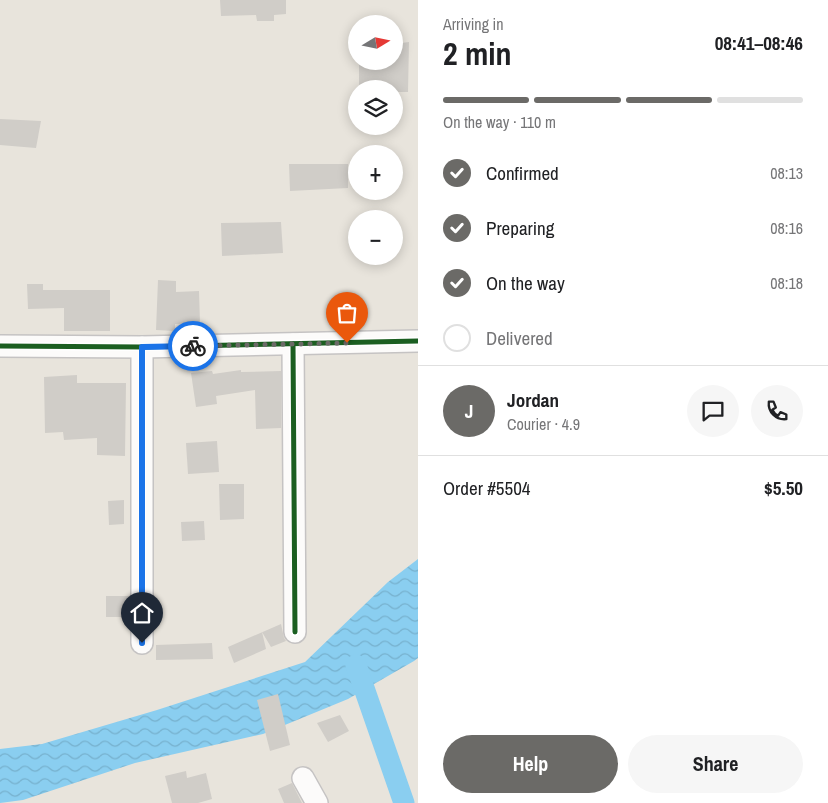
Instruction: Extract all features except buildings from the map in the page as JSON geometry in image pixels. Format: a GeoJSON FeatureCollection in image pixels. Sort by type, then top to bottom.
{"type":"FeatureCollection","features":[{"type":"Feature","properties":{"kind":"street"},"geometry":{"type":"LineString","coordinates":[[0,346],[142,347],[418,341]]}},
{"type":"Feature","properties":{"kind":"street"},"geometry":{"type":"LineString","coordinates":[[294,344],[295,632]]}},
{"type":"Feature","properties":{"kind":"street"},"geometry":{"type":"LineString","coordinates":[[142,347],[142,643]]}},
{"type":"Feature","properties":{"kind":"street"},"geometry":{"type":"LineString","coordinates":[[303,778],[317,803]]}},
{"type":"Feature","properties":{"kind":"water"},"geometry":{"type":"Polygon","coordinates":[[[418,559],[418,658],[414,661],[348,699],[263,734],[135,763],[23,800],[0,803],[0,749],[42,744],[157,710],[305,662],[388,582],[418,559]]]}},
{"type":"Feature","properties":{"kind":"waterway"},"geometry":{"type":"LineString","coordinates":[[356,665],[404,803]]}},
{"type":"Feature","properties":{"kind":"cycle path"},"geometry":{"type":"LineString","coordinates":[[0,346],[142,347],[418,341]]}},
{"type":"Feature","properties":{"kind":"cycle path"},"geometry":{"type":"LineString","coordinates":[[293,344],[295,632]]}},
{"type":"Feature","properties":{"kind":"cycle path"},"geometry":{"type":"LineString","coordinates":[[142,347],[142,643]]}},
{"type":"Feature","properties":{"kind":"way so far"},"geometry":{"type":"LineString","coordinates":[[193,346],[347,343]]}},
{"type":"Feature","properties":{"kind":"route"},"geometry":{"type":"LineString","coordinates":[[142,643],[142,347],[193,346]]}}]}
